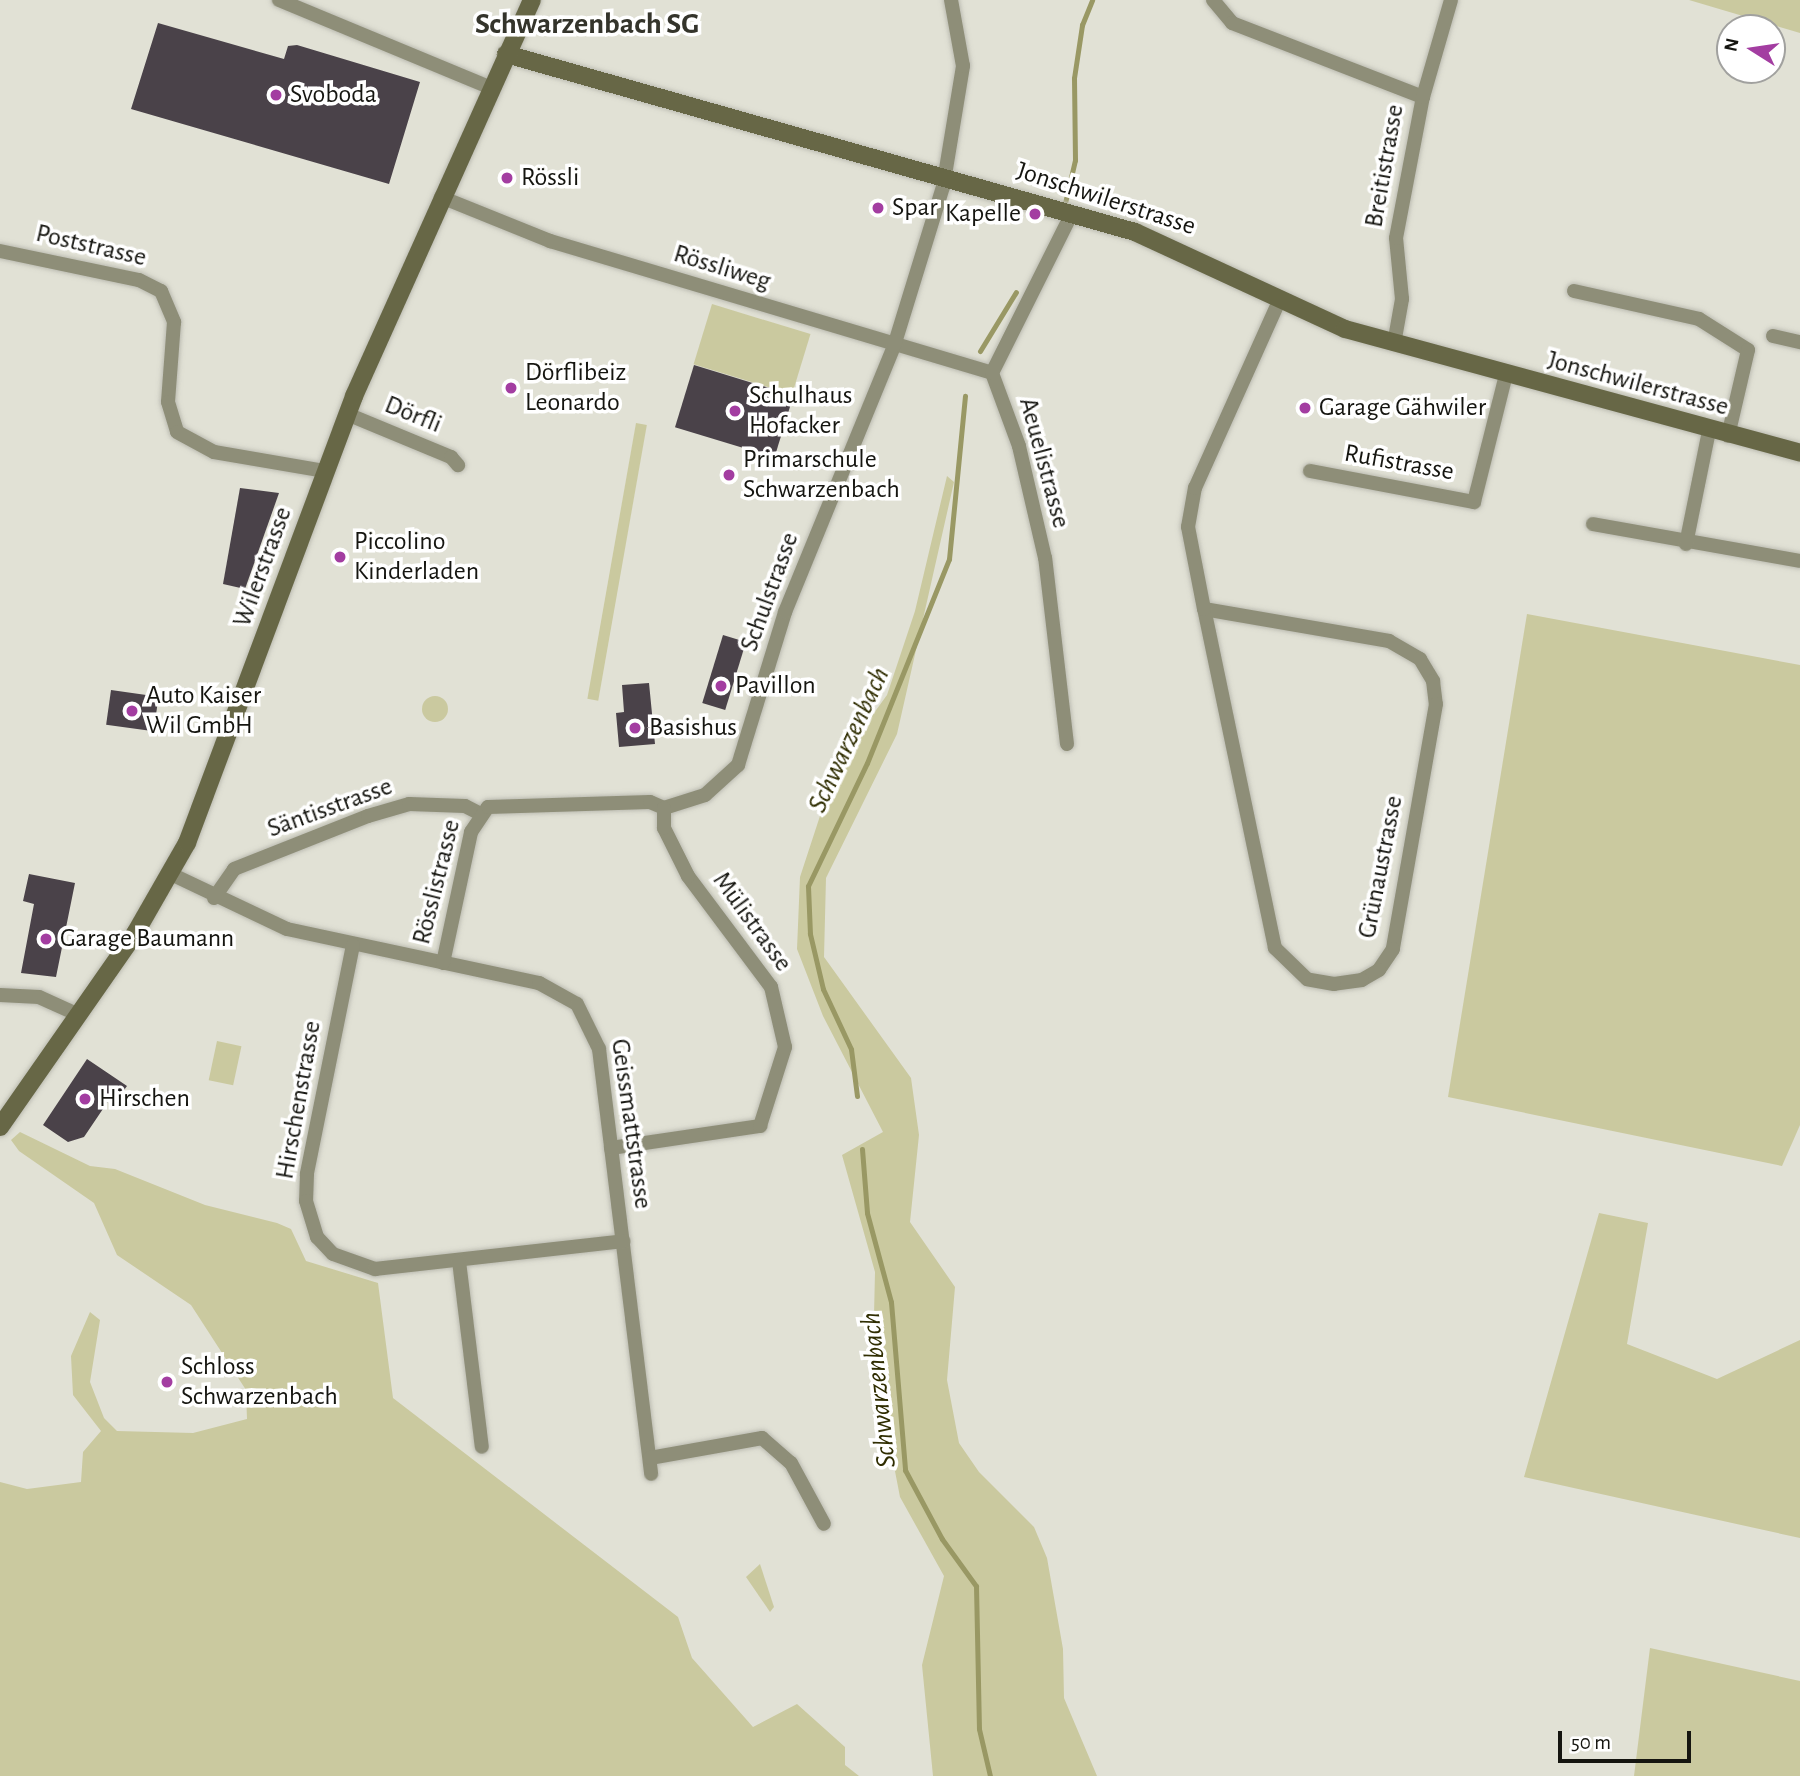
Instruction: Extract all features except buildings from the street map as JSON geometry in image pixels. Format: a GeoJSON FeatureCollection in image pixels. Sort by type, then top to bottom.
{"type":"FeatureCollection","features":[{"type":"Feature","properties":{"kind":"street"},"geometry":{"type":"LineString","coordinates":[[279,0],[491,88]]}},
{"type":"Feature","properties":{"kind":"street","name":"Wilerstrasse"},"geometry":{"type":"LineString","coordinates":[[0,1127],[79,1015],[171,874],[201,808],[347,414],[532,0]]}},
{"type":"Feature","properties":{"kind":"street","name":"Schulstrasse"},"geometry":{"type":"LineString","coordinates":[[479,813],[496,805],[650,802],[664,808],[705,795],[738,765],[785,612],[894,346],[946,177],[963,66],[951,0]]}},
{"type":"Feature","properties":{"kind":"street"},"geometry":{"type":"LineString","coordinates":[[1213,0],[1224,17],[1242,27],[1423,97]]}},
{"type":"Feature","properties":{"kind":"street","name":"Breitistrasse"},"geometry":{"type":"LineString","coordinates":[[1394,344],[1402,299],[1396,238],[1423,97],[1451,0]]}},
{"type":"Feature","properties":{"kind":"street","name":"Jonschwilerstrasse"},"geometry":{"type":"LineString","coordinates":[[506,54],[1072,213],[1198,257],[1279,301],[1394,344],[1709,431],[1800,453]]}},
{"type":"Feature","properties":{"kind":"street","name":"Rössliweg"},"geometry":{"type":"LineString","coordinates":[[442,197],[550,241],[894,346],[992,373]]}},
{"type":"Feature","properties":{"kind":"street","name":"Aeuelistrasse"},"geometry":{"type":"LineString","coordinates":[[1067,744],[1045,558],[1019,446],[992,373],[1072,213]]}},
{"type":"Feature","properties":{"kind":"street","name":"Poststrasse"},"geometry":{"type":"LineString","coordinates":[[0,251],[139,280],[161,291],[174,322],[168,402],[177,432],[214,452],[325,471]]}},
{"type":"Feature","properties":{"kind":"street"},"geometry":{"type":"LineString","coordinates":[[1574,291],[1699,319],[1748,350],[1728,436]]}},
{"type":"Feature","properties":{"kind":"street","name":"Grünaustrasse"},"geometry":{"type":"LineString","coordinates":[[1204,610],[1389,641],[1420,659],[1433,681],[1436,704],[1393,949],[1380,970],[1362,980],[1334,984],[1307,979],[1275,948],[1204,610],[1189,508],[1279,301]]}},
{"type":"Feature","properties":{"kind":"street"},"geometry":{"type":"LineString","coordinates":[[1773,336],[1800,342]]}},
{"type":"Feature","properties":{"kind":"street","name":"Rufistrasse"},"geometry":{"type":"LineString","coordinates":[[1310,471],[1475,502],[1506,375]]}},
{"type":"Feature","properties":{"kind":"street","name":"Dörfli"},"geometry":{"type":"LineString","coordinates":[[347,414],[450,457],[458,465]]}},
{"type":"Feature","properties":{"kind":"street"},"geometry":{"type":"LineString","coordinates":[[1686,544],[1709,431]]}},
{"type":"Feature","properties":{"kind":"street"},"geometry":{"type":"LineString","coordinates":[[1593,524],[1686,544],[1800,561]]}},
{"type":"Feature","properties":{"kind":"street","name":"Säntisstrasse"},"geometry":{"type":"LineString","coordinates":[[214,898],[233,869],[368,816],[409,804],[465,806],[479,813]]}},
{"type":"Feature","properties":{"kind":"street","name":"Mülistrasse"},"geometry":{"type":"LineString","coordinates":[[611,1148],[760,1126],[785,1047],[771,987],[688,876],[664,828],[664,808]]}},
{"type":"Feature","properties":{"kind":"street","name":"Rösslistrasse"},"geometry":{"type":"LineString","coordinates":[[443,962],[479,813]]}},
{"type":"Feature","properties":{"kind":"street","name":"Geissmattstrasse"},"geometry":{"type":"LineString","coordinates":[[171,874],[214,898],[287,929],[539,983],[577,1004],[599,1049],[651,1474]]}},
{"type":"Feature","properties":{"kind":"street","name":"Hirschenstrasse"},"geometry":{"type":"LineString","coordinates":[[353,945],[308,1170],[310,1219],[333,1254],[356,1264],[398,1268],[623,1241]]}},
{"type":"Feature","properties":{"kind":"street"},"geometry":{"type":"LineString","coordinates":[[0,995],[40,997],[79,1015]]}},
{"type":"Feature","properties":{"kind":"street"},"geometry":{"type":"LineString","coordinates":[[459,1261],[482,1447]]}},
{"type":"Feature","properties":{"kind":"street"},"geometry":{"type":"LineString","coordinates":[[650,1458],[762,1438],[791,1463],[824,1524]]}},
{"type":"Feature","properties":{"kind":"green space"},"geometry":{"type":"Polygon","coordinates":[[[1689,0],[1800,0],[1800,33],[1786,29],[1786,14],[1736,14],[1689,0]]]}},
{"type":"Feature","properties":{"kind":"green space"},"geometry":{"type":"Polygon","coordinates":[[[712,304],[810,334],[792,394],[694,364],[712,304]]]}},
{"type":"Feature","properties":{"kind":"green space"},"geometry":{"type":"Polygon","coordinates":[[[636,423],[647,425],[598,701],[587,699],[636,423]]]}},
{"type":"Feature","properties":{"kind":"green space"},"geometry":{"type":"Polygon","coordinates":[[[947,476],[954,482],[897,734],[826,878],[824,957],[911,1078],[919,1135],[910,1222],[955,1287],[947,1380],[959,1443],[979,1472],[1034,1527],[1047,1558],[1063,1649],[1064,1698],[1097,1776],[933,1776],[922,1665],[944,1576],[900,1497],[873,1358],[875,1272],[842,1155],[883,1132],[823,1016],[797,949],[800,877],[837,764],[887,695],[915,611],[947,476]]]}},
{"type":"Feature","properties":{"kind":"green space"},"geometry":{"type":"Polygon","coordinates":[[[1527,614],[1800,665],[1800,1125],[1782,1166],[1448,1097],[1527,614]]]}},
{"type":"Feature","properties":{"kind":"green space"},"geometry":{"type":"Polygon","coordinates":[[[435,696],[444,700],[448,709],[444,718],[435,722],[426,718],[422,709],[426,700],[435,696]]]}},
{"type":"Feature","properties":{"kind":"green space"},"geometry":{"type":"Polygon","coordinates":[[[217,1041],[241,1046],[233,1085],[209,1080],[217,1041]]]}},
{"type":"Feature","properties":{"kind":"green space"},"geometry":{"type":"Polygon","coordinates":[[[20,1132],[90,1166],[115,1169],[205,1205],[277,1223],[291,1229],[306,1261],[378,1283],[393,1398],[678,1617],[692,1658],[753,1727],[797,1704],[845,1747],[845,1765],[859,1776],[0,1776],[0,1482],[27,1489],[81,1482],[83,1452],[101,1431],[73,1395],[71,1356],[90,1312],[100,1320],[90,1382],[104,1418],[117,1431],[193,1433],[247,1419],[246,1390],[191,1305],[117,1255],[94,1203],[19,1151],[11,1140],[20,1132]]]}},
{"type":"Feature","properties":{"kind":"green space"},"geometry":{"type":"Polygon","coordinates":[[[1599,1213],[1648,1223],[1627,1344],[1717,1379],[1800,1340],[1800,1538],[1524,1477],[1599,1213]]]}},
{"type":"Feature","properties":{"kind":"green space"},"geometry":{"type":"Polygon","coordinates":[[[760,1564],[774,1607],[770,1612],[746,1577],[760,1564]]]}},
{"type":"Feature","properties":{"kind":"green space"},"geometry":{"type":"Polygon","coordinates":[[[1650,1648],[1800,1681],[1800,1776],[1634,1776],[1650,1648]]]}},
{"type":"Feature","properties":{"kind":"waterway","name":"Schwarzenbach"},"geometry":{"type":"LineString","coordinates":[[1065,203],[1075,160],[1074,78],[1082,25],[1092,0]]}},
{"type":"Feature","properties":{"kind":"waterway","name":"Schwarzenbach"},"geometry":{"type":"LineString","coordinates":[[980,351],[1016,292]]}},
{"type":"Feature","properties":{"kind":"waterway","name":"Schwarzenbach"},"geometry":{"type":"LineString","coordinates":[[857,1096],[851,1049],[823,989],[810,934],[808,886],[867,763],[949,559],[965,396]]}},
{"type":"Feature","properties":{"kind":"waterway","name":"Schwarzenbach"},"geometry":{"type":"LineString","coordinates":[[862,1149],[867,1213],[891,1302],[905,1470],[942,1539],[976,1586],[979,1729],[990,1776]]}},
{"type":"Feature","properties":{"kind":"place","name":"Svoboda"},"geometry":{"type":"Point","coordinates":[276,95]}},
{"type":"Feature","properties":{"kind":"place","name":"Rössli"},"geometry":{"type":"Point","coordinates":[507,178]}},
{"type":"Feature","properties":{"kind":"place","name":"Spar"},"geometry":{"type":"Point","coordinates":[878,208]}},
{"type":"Feature","properties":{"kind":"place","name":"Kapelle"},"geometry":{"type":"Point","coordinates":[1035,214]}},
{"type":"Feature","properties":{"kind":"place","name":"Dörflibeiz Leonardo"},"geometry":{"type":"Point","coordinates":[511,388]}},
{"type":"Feature","properties":{"kind":"place","name":"Garage Gähwiler"},"geometry":{"type":"Point","coordinates":[1305,408]}},
{"type":"Feature","properties":{"kind":"place","name":"Schulhaus Hofacker"},"geometry":{"type":"Point","coordinates":[735,411]}},
{"type":"Feature","properties":{"kind":"place","name":"Primarschule Schwarzenbach"},"geometry":{"type":"Point","coordinates":[729,475]}},
{"type":"Feature","properties":{"kind":"place","name":"Piccolino Kinderladen"},"geometry":{"type":"Point","coordinates":[340,557]}},
{"type":"Feature","properties":{"kind":"place","name":"Pavillon"},"geometry":{"type":"Point","coordinates":[721,686]}},
{"type":"Feature","properties":{"kind":"place","name":"Auto Kaiser Wil GmbH"},"geometry":{"type":"Point","coordinates":[132,711]}},
{"type":"Feature","properties":{"kind":"place","name":"Basishus"},"geometry":{"type":"Point","coordinates":[635,728]}},
{"type":"Feature","properties":{"kind":"place","name":"Garage Baumann"},"geometry":{"type":"Point","coordinates":[46,939]}},
{"type":"Feature","properties":{"kind":"place","name":"Hirschen"},"geometry":{"type":"Point","coordinates":[85,1099]}},
{"type":"Feature","properties":{"kind":"place","name":"Schloss Schwarzenbach"},"geometry":{"type":"Point","coordinates":[167,1382]}},
{"type":"Feature","properties":{"kind":"district","name":"Schwarzenbach SG"},"geometry":{"type":"Point","coordinates":[587,24]}}]}
